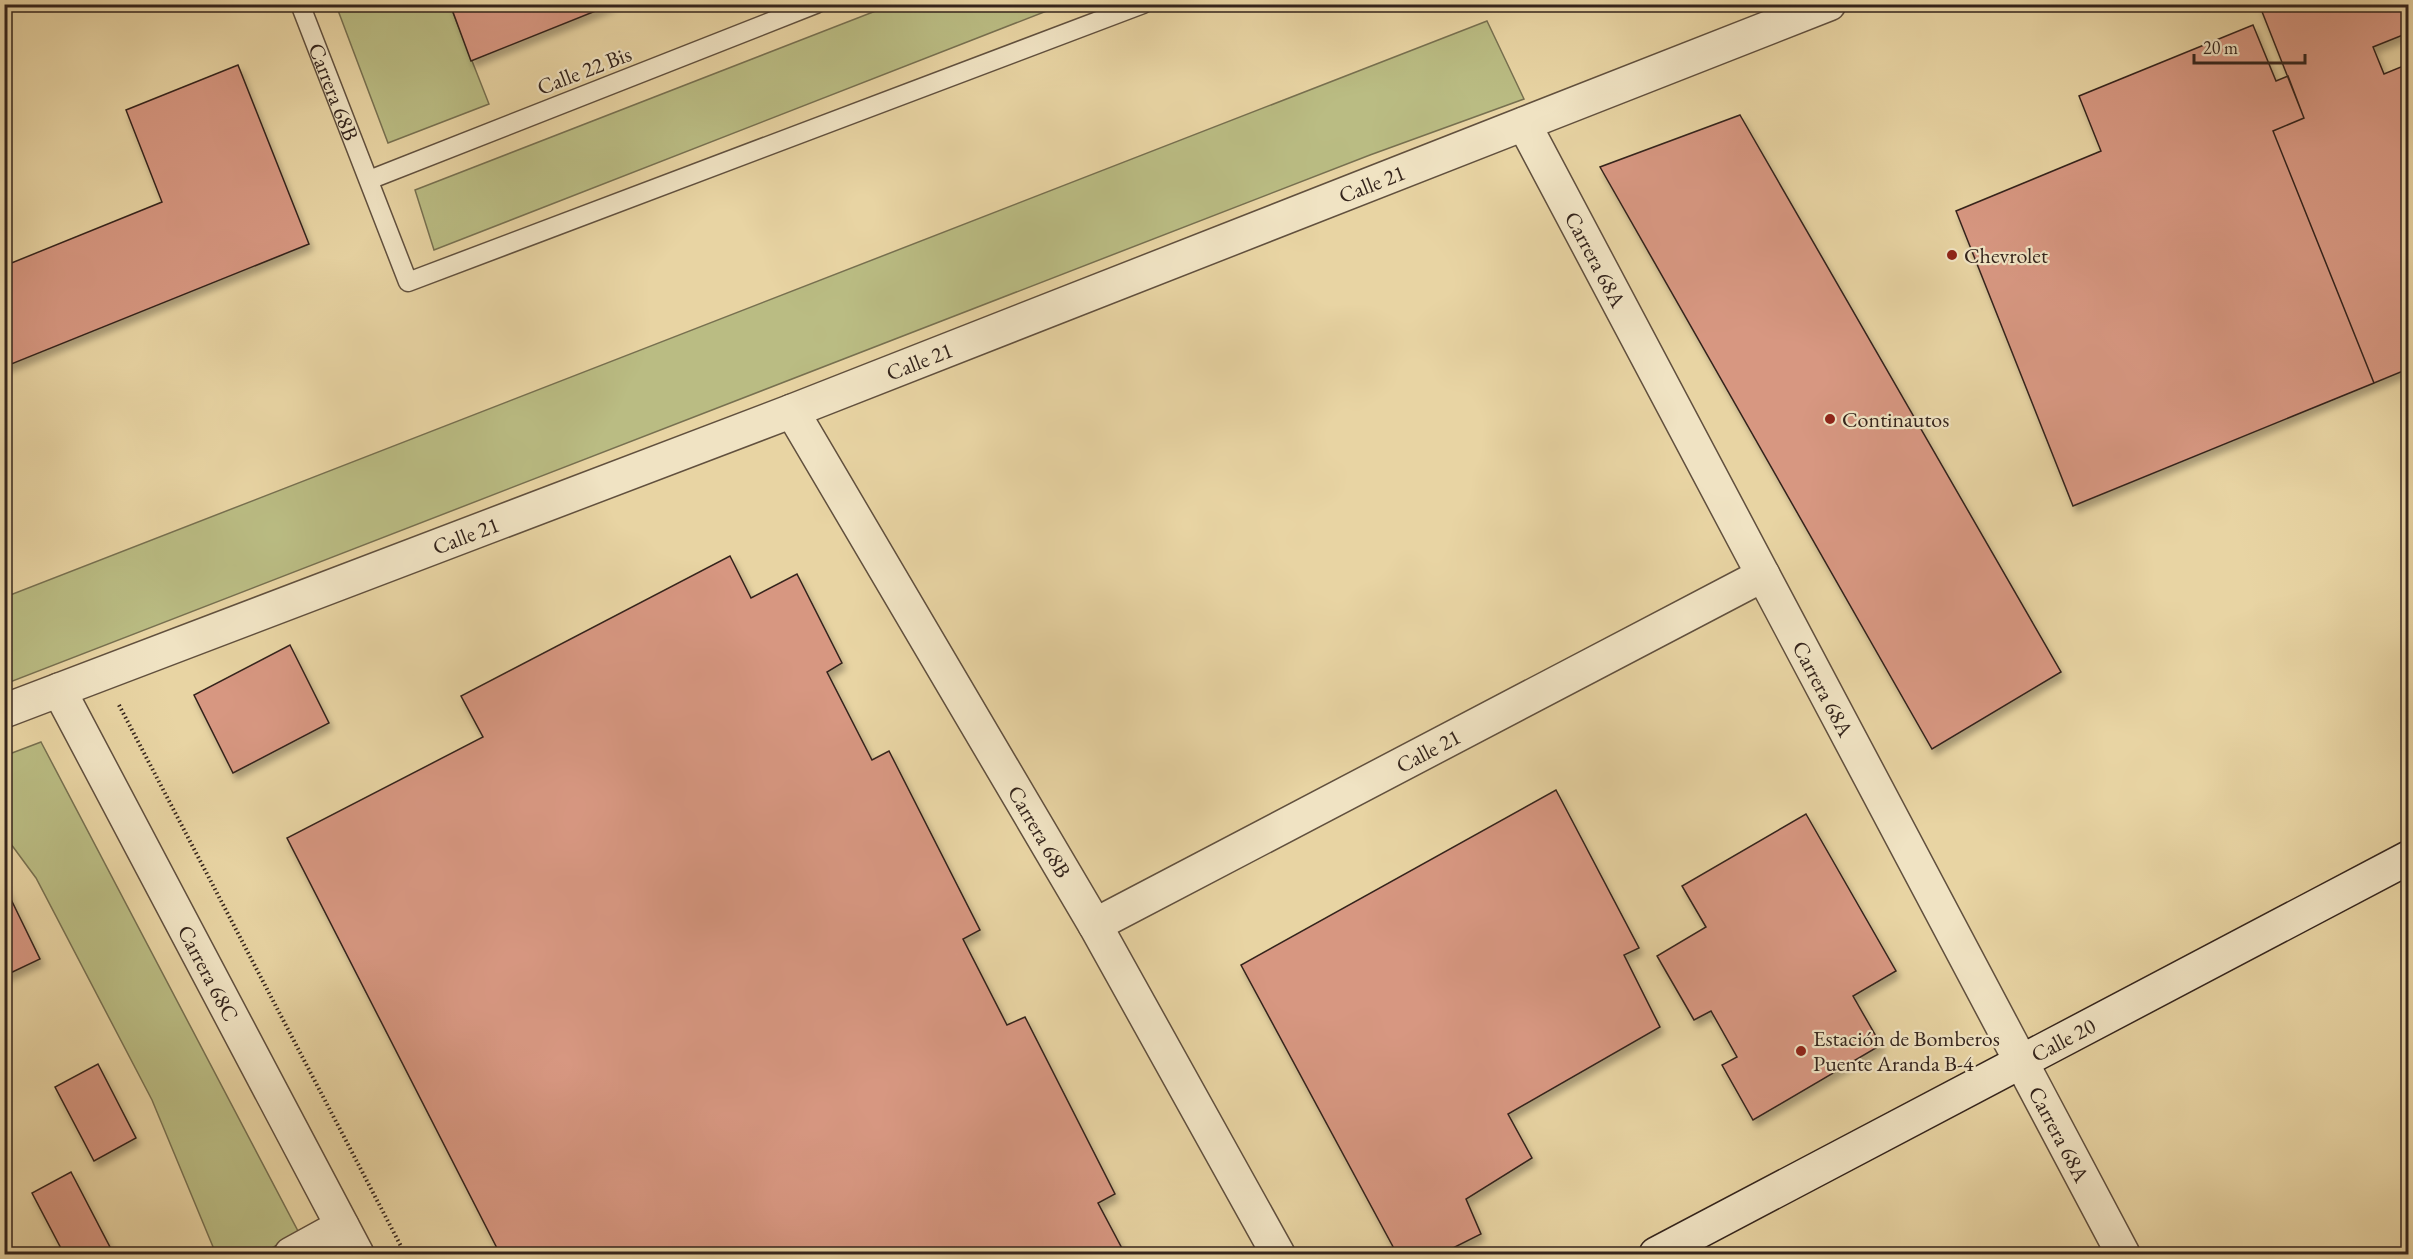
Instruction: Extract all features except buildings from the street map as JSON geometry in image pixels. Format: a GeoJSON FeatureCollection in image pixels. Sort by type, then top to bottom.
{"type":"FeatureCollection","features":[{"type":"Feature","properties":{"kind":"street","name":"Calle 21"},"geometry":{"type":"LineString","coordinates":[[4,711],[792,411],[1829,4]]}},
{"type":"Feature","properties":{"kind":"street","name":"Carrera 68A"},"geometry":{"type":"LineString","coordinates":[[1524,124],[2123,1254]]}},
{"type":"Feature","properties":{"kind":"street","name":"Carrera 68B"},"geometry":{"type":"LineString","coordinates":[[792,411],[1095,926],[1278,1254]]}},
{"type":"Feature","properties":{"kind":"street","name":"Calle 21"},"geometry":{"type":"LineString","coordinates":[[1095,926],[1763,576]]}},
{"type":"Feature","properties":{"kind":"street","name":"Carrera 68C"},"geometry":{"type":"LineString","coordinates":[[59,690],[350,1240]]}},
{"type":"Feature","properties":{"kind":"street","name":"Calle 20"},"geometry":{"type":"LineString","coordinates":[[1656,1254],[2409,858]]}},
{"type":"Feature","properties":{"kind":"street"},"geometry":{"type":"LineString","coordinates":[[291,1254],[350,1240]]}},
{"type":"Feature","properties":{"kind":"lane","name":"Carrera 68B"},"geometry":{"type":"LineString","coordinates":[[300,4],[408,282],[1143,4]]}},
{"type":"Feature","properties":{"kind":"lane","name":"Calle 22 Bis"},"geometry":{"type":"LineString","coordinates":[[369,180],[816,4]]}},
{"type":"Feature","properties":{"kind":"path"},"geometry":{"type":"LineString","coordinates":[[102,673],[405,1254]]}},
{"type":"Feature","properties":{"kind":"green space"},"geometry":{"type":"Polygon","coordinates":[[[336,5],[450,5],[489,104],[388,143],[336,5]]]}},
{"type":"Feature","properties":{"kind":"green space"},"geometry":{"type":"Polygon","coordinates":[[[891,5],[1062,5],[434,250],[415,190],[891,5]]]}},
{"type":"Feature","properties":{"kind":"green space"},"geometry":{"type":"Polygon","coordinates":[[[1487,21],[1524,99],[1370,155],[5,684],[5,597],[1487,21]]]}},
{"type":"Feature","properties":{"kind":"green space"},"geometry":{"type":"Polygon","coordinates":[[[41,742],[299,1233],[261,1254],[216,1254],[152,1100],[36,878],[5,836],[4,756],[41,742]]]}},
{"type":"Feature","properties":{"kind":"place","name":"Chevrolet"},"geometry":{"type":"Point","coordinates":[1952,255]}},
{"type":"Feature","properties":{"kind":"place","name":"Continautos"},"geometry":{"type":"Point","coordinates":[1830,419]}},
{"type":"Feature","properties":{"kind":"place","name":"Estación de Bomberos Puente Aranda B-4"},"geometry":{"type":"Point","coordinates":[1801,1051]}}]}
